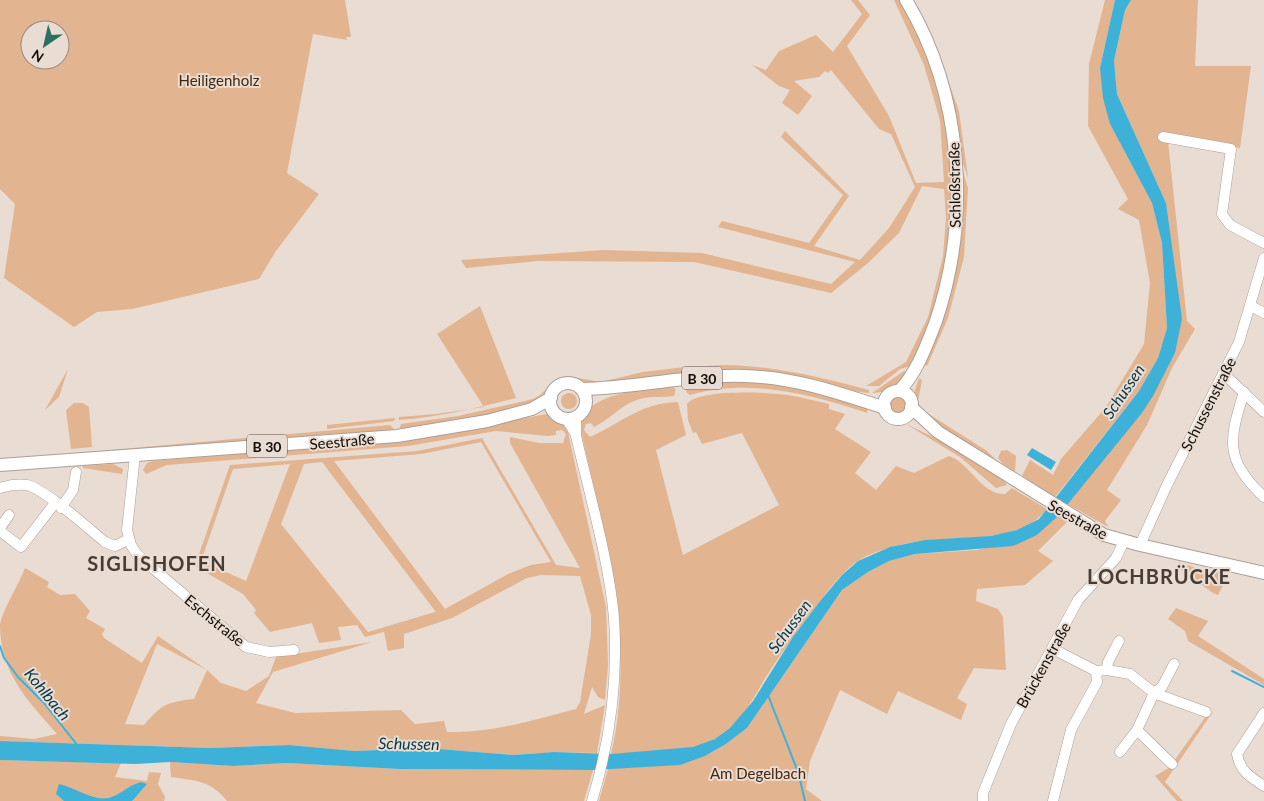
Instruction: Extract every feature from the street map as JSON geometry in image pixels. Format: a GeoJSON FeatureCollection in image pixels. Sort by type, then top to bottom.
{"type":"FeatureCollection","features":[{"type":"Feature","properties":{"kind":"main road","name":"Schloßstraße"},"geometry":{"type":"LineString","coordinates":[[901,418],[909,414],[898,400],[932,332],[948,280],[957,212],[957,173],[952,127],[937,68],[924,33],[906,0]]}},
{"type":"Feature","properties":{"kind":"main road","name":"Seestraße"},"geometry":{"type":"LineString","coordinates":[[0,465],[397,436],[478,423],[532,409],[551,398],[555,389],[564,384],[574,384],[582,389],[618,388],[680,380],[743,376],[786,380],[858,398],[898,400],[938,432],[1038,496],[1104,534],[1140,545],[1264,572]]}},
{"type":"Feature","properties":{"kind":"main road","name":"Seestraße"},"geometry":{"type":"LineString","coordinates":[[532,409],[554,411],[572,417],[586,404],[618,388]]}},
{"type":"Feature","properties":{"kind":"main road"},"geometry":{"type":"LineString","coordinates":[[582,389],[586,404]]}},
{"type":"Feature","properties":{"kind":"main road"},"geometry":{"type":"LineString","coordinates":[[551,398],[554,411]]}},
{"type":"Feature","properties":{"kind":"main road","name":"Seestraße"},"geometry":{"type":"LineString","coordinates":[[898,400],[892,417],[901,418],[938,432]]}},
{"type":"Feature","properties":{"kind":"street"},"geometry":{"type":"LineString","coordinates":[[1163,138],[1231,149],[1222,214],[1230,225],[1264,243]]}},
{"type":"Feature","properties":{"kind":"street","name":"Schussenstraße"},"geometry":{"type":"LineString","coordinates":[[1140,545],[1167,485],[1239,342],[1264,258]]}},
{"type":"Feature","properties":{"kind":"street"},"geometry":{"type":"LineString","coordinates":[[1251,306],[1264,313]]}},
{"type":"Feature","properties":{"kind":"street"},"geometry":{"type":"LineString","coordinates":[[1223,373],[1264,412]]}},
{"type":"Feature","properties":{"kind":"street"},"geometry":{"type":"LineString","coordinates":[[1244,392],[1231,438],[1232,448],[1241,469],[1264,497]]}},
{"type":"Feature","properties":{"kind":"street"},"geometry":{"type":"LineString","coordinates":[[572,417],[605,565],[614,616],[613,690],[607,744],[592,801]]}},
{"type":"Feature","properties":{"kind":"street"},"geometry":{"type":"LineString","coordinates":[[0,488],[10,485],[29,486],[105,542],[115,546],[129,539],[127,530],[136,455]]}},
{"type":"Feature","properties":{"kind":"street"},"geometry":{"type":"LineString","coordinates":[[9,516],[0,530],[21,546],[73,490],[76,472]]}},
{"type":"Feature","properties":{"kind":"street","name":"Eschstraße"},"geometry":{"type":"LineString","coordinates":[[129,539],[137,554],[246,647],[269,652],[294,650]]}},
{"type":"Feature","properties":{"kind":"street","name":"Brückenstraße"},"geometry":{"type":"LineString","coordinates":[[983,801],[985,790],[1011,724],[1078,600],[1116,558],[1124,541]]}},
{"type":"Feature","properties":{"kind":"street"},"geometry":{"type":"LineString","coordinates":[[1053,801],[1071,730],[1101,671],[1119,641]]}},
{"type":"Feature","properties":{"kind":"street"},"geometry":{"type":"LineString","coordinates":[[1053,649],[1101,671],[1130,674],[1154,693],[1206,712]]}},
{"type":"Feature","properties":{"kind":"street"},"geometry":{"type":"LineString","coordinates":[[1120,752],[1138,730],[1154,693],[1162,686],[1174,664]]}},
{"type":"Feature","properties":{"kind":"street"},"geometry":{"type":"LineString","coordinates":[[1264,713],[1237,754],[1239,764],[1244,772],[1264,786]]}},
{"type":"Feature","properties":{"kind":"street"},"geometry":{"type":"LineString","coordinates":[[1138,730],[1172,764]]}},
{"type":"Feature","properties":{"kind":"green space","name":"Heiligenholz"},"geometry":{"type":"Polygon","coordinates":[[[0,0],[345,0],[351,37],[346,37],[347,40],[313,34],[287,173],[319,194],[276,251],[259,279],[132,309],[97,312],[74,327],[4,278],[15,204],[0,189],[0,0]]]}},
{"type":"Feature","properties":{"kind":"green space"},"geometry":{"type":"Polygon","coordinates":[[[851,0],[858,0],[870,15],[847,46],[889,116],[916,183],[944,182],[940,120],[924,65],[894,0],[901,0],[924,47],[939,90],[953,167],[950,254],[936,306],[911,366],[900,369],[879,386],[866,386],[906,362],[928,317],[943,256],[946,218],[944,189],[922,186],[899,233],[868,263],[831,293],[694,262],[538,261],[466,268],[461,260],[604,250],[702,253],[831,284],[855,262],[718,227],[722,221],[809,243],[843,195],[781,137],[785,131],[849,196],[814,246],[860,260],[889,228],[915,187],[891,134],[879,129],[831,70],[828,73],[825,71],[819,77],[794,81],[812,96],[798,115],[782,103],[790,90],[779,86],[752,65],[766,70],[779,51],[816,35],[833,52],[862,14],[851,0]]]}},
{"type":"Feature","properties":{"kind":"green space"},"geometry":{"type":"Polygon","coordinates":[[[1105,0],[1115,0],[1100,68],[1110,124],[1152,203],[1162,243],[1167,328],[1158,358],[1139,391],[1055,497],[1022,476],[1030,460],[1053,475],[1061,459],[1106,407],[1144,344],[1150,283],[1139,220],[1118,209],[1128,199],[1088,126],[1089,64],[1105,0]]]}},
{"type":"Feature","properties":{"kind":"green space"},"geometry":{"type":"Polygon","coordinates":[[[1131,0],[1198,0],[1195,66],[1251,66],[1240,148],[1162,134],[1168,141],[1187,321],[1195,329],[1172,368],[1147,425],[1107,490],[1121,500],[1105,521],[1108,527],[1066,503],[1142,413],[1175,353],[1166,203],[1117,94],[1114,61],[1125,10],[1131,0]]]}},
{"type":"Feature","properties":{"kind":"green space"},"geometry":{"type":"Polygon","coordinates":[[[939,55],[959,111],[968,178],[959,151],[937,58],[939,55]]]}},
{"type":"Feature","properties":{"kind":"green space"},"geometry":{"type":"Polygon","coordinates":[[[960,162],[968,188],[964,257],[948,318],[927,366],[925,365],[936,337],[960,162]]]}},
{"type":"Feature","properties":{"kind":"green space"},"geometry":{"type":"Polygon","coordinates":[[[480,306],[516,398],[483,406],[437,334],[480,306]]]}},
{"type":"Feature","properties":{"kind":"green space"},"geometry":{"type":"Polygon","coordinates":[[[725,365],[798,373],[869,390],[869,393],[850,391],[801,379],[587,388],[576,381],[564,381],[554,387],[545,398],[508,412],[399,430],[401,424],[458,416],[533,399],[540,395],[555,380],[567,376],[601,382],[643,372],[725,365]]]}},
{"type":"Feature","properties":{"kind":"green space"},"geometry":{"type":"Polygon","coordinates":[[[68,369],[59,397],[45,410],[68,369]]]}},
{"type":"Feature","properties":{"kind":"green space"},"geometry":{"type":"Polygon","coordinates":[[[904,371],[906,372],[903,377],[892,388],[872,393],[904,371]]]}},
{"type":"Feature","properties":{"kind":"green space"},"geometry":{"type":"Polygon","coordinates":[[[919,378],[922,380],[918,401],[921,409],[987,451],[998,462],[958,440],[917,407],[914,393],[919,378]]]}},
{"type":"Feature","properties":{"kind":"green space"},"geometry":{"type":"Polygon","coordinates":[[[740,381],[787,385],[868,405],[867,413],[802,394],[779,390],[735,388],[712,390],[690,395],[686,392],[687,388],[692,384],[740,381]]]}},
{"type":"Feature","properties":{"kind":"green space"},"geometry":{"type":"Polygon","coordinates":[[[671,386],[676,389],[674,396],[639,399],[594,427],[591,423],[586,424],[584,430],[590,437],[632,414],[653,406],[678,402],[686,435],[656,450],[683,555],[779,505],[742,433],[702,444],[696,432],[693,433],[688,420],[687,404],[694,399],[718,394],[778,394],[829,404],[829,409],[845,414],[835,429],[871,452],[855,473],[876,490],[896,466],[914,473],[949,456],[963,465],[989,489],[1005,494],[1012,488],[1047,509],[1036,520],[1022,528],[1007,533],[992,536],[927,540],[892,547],[866,556],[852,565],[828,591],[776,662],[747,708],[725,733],[703,744],[678,751],[611,754],[618,715],[619,635],[609,556],[583,440],[581,422],[587,411],[596,403],[608,398],[634,391],[671,386]]]}},
{"type":"Feature","properties":{"kind":"green space"},"geometry":{"type":"Polygon","coordinates":[[[569,393],[577,401],[569,409],[561,401],[569,393]]]}},
{"type":"Feature","properties":{"kind":"green space"},"geometry":{"type":"Polygon","coordinates":[[[898,395],[905,398],[908,405],[905,412],[898,415],[891,412],[888,405],[891,398],[898,395]]]}},
{"type":"Feature","properties":{"kind":"green space"},"geometry":{"type":"Polygon","coordinates":[[[74,403],[83,403],[89,407],[92,447],[71,449],[66,410],[74,403]]]}},
{"type":"Feature","properties":{"kind":"green space"},"geometry":{"type":"Polygon","coordinates":[[[470,409],[429,417],[399,420],[399,417],[470,409]]]}},
{"type":"Feature","properties":{"kind":"green space"},"geometry":{"type":"Polygon","coordinates":[[[546,414],[563,423],[568,432],[606,607],[608,665],[605,700],[598,697],[592,687],[584,714],[605,705],[597,753],[554,752],[514,755],[427,748],[355,751],[289,745],[210,748],[0,741],[0,736],[34,739],[57,734],[26,698],[10,672],[1,642],[1,619],[25,568],[49,582],[47,587],[60,595],[75,594],[90,611],[86,618],[105,629],[102,634],[104,638],[142,663],[158,636],[207,670],[221,683],[246,691],[269,676],[276,657],[372,642],[273,672],[256,703],[295,713],[401,710],[415,724],[444,721],[447,732],[464,732],[496,728],[576,709],[580,702],[591,634],[591,615],[580,576],[541,575],[527,578],[452,618],[404,634],[404,648],[388,651],[384,632],[365,637],[357,625],[338,627],[341,640],[319,643],[312,623],[270,632],[254,613],[256,610],[243,594],[195,566],[230,465],[417,451],[482,438],[556,565],[580,568],[510,443],[510,437],[539,443],[563,443],[566,434],[562,430],[556,431],[556,435],[548,436],[496,431],[408,446],[167,465],[146,474],[143,470],[147,463],[153,461],[362,444],[447,434],[546,414]],[[481,442],[421,454],[334,461],[445,609],[508,574],[531,565],[551,562],[481,442]],[[322,462],[304,464],[281,524],[368,632],[436,612],[322,462]],[[290,464],[233,469],[201,561],[246,581],[290,464]],[[157,644],[125,724],[144,725],[156,712],[166,705],[177,701],[194,699],[207,670],[157,644]]]}},
{"type":"Feature","properties":{"kind":"green space"},"geometry":{"type":"Polygon","coordinates":[[[395,418],[394,421],[327,429],[327,425],[395,418]]]}},
{"type":"Feature","properties":{"kind":"green space"},"geometry":{"type":"Polygon","coordinates":[[[906,424],[944,442],[1004,481],[1007,485],[996,488],[960,457],[906,424]]]}},
{"type":"Feature","properties":{"kind":"green space"},"geometry":{"type":"Polygon","coordinates":[[[390,425],[394,429],[392,433],[77,453],[390,425]]]}},
{"type":"Feature","properties":{"kind":"green space"},"geometry":{"type":"Polygon","coordinates":[[[1007,450],[1016,456],[1015,472],[998,458],[1001,451],[1007,450]]]}},
{"type":"Feature","properties":{"kind":"green space"},"geometry":{"type":"Polygon","coordinates":[[[113,464],[123,469],[122,474],[83,468],[83,466],[113,464]]]}},
{"type":"Feature","properties":{"kind":"green space","name":"Am Degelbach"},"geometry":{"type":"Polygon","coordinates":[[[1058,515],[1067,522],[1038,551],[1053,561],[1025,585],[977,589],[976,601],[998,609],[1003,617],[1006,670],[974,668],[957,698],[967,704],[961,720],[898,691],[887,714],[840,690],[810,761],[806,789],[822,801],[599,801],[608,769],[705,756],[726,744],[747,728],[842,590],[868,572],[889,561],[915,554],[977,550],[1037,535],[1058,515]]]}},
{"type":"Feature","properties":{"kind":"green space"},"geometry":{"type":"Polygon","coordinates":[[[1179,562],[1187,567],[1188,565],[1201,570],[1229,574],[1218,595],[1176,566],[1179,562]]]}},
{"type":"Feature","properties":{"kind":"green space"},"geometry":{"type":"Polygon","coordinates":[[[1176,608],[1208,621],[1198,636],[1264,679],[1264,685],[1188,641],[1185,631],[1168,619],[1176,608]]]}},
{"type":"Feature","properties":{"kind":"green space"},"geometry":{"type":"Polygon","coordinates":[[[1209,712],[1212,713],[1165,782],[1183,801],[1177,801],[1155,776],[1169,768],[1209,712]]]}},
{"type":"Feature","properties":{"kind":"green space"},"geometry":{"type":"Polygon","coordinates":[[[0,760],[121,763],[115,777],[147,781],[149,772],[161,773],[158,784],[165,797],[164,801],[0,801],[0,760]]]}},
{"type":"Feature","properties":{"kind":"green space"},"geometry":{"type":"Polygon","coordinates":[[[170,762],[233,766],[287,763],[399,769],[593,770],[584,801],[227,801],[209,785],[171,777],[170,762]]]}},
{"type":"Feature","properties":{"kind":"water"},"geometry":{"type":"Polygon","coordinates":[[[1115,0],[1131,0],[1125,10],[1114,61],[1117,94],[1166,203],[1182,319],[1175,353],[1142,413],[1058,516],[1037,535],[1013,546],[915,554],[889,561],[868,572],[842,590],[747,728],[726,744],[705,756],[680,765],[593,770],[399,769],[287,763],[233,766],[170,762],[136,764],[0,760],[0,741],[210,748],[289,745],[355,751],[427,748],[514,755],[554,752],[611,754],[693,747],[715,739],[730,728],[753,701],[793,637],[821,600],[842,575],[858,561],[890,547],[925,540],[991,536],[1017,530],[1039,519],[1139,391],[1158,358],[1167,328],[1162,243],[1152,203],[1110,124],[1103,98],[1100,68],[1115,0]]]}},
{"type":"Feature","properties":{"kind":"water"},"geometry":{"type":"Polygon","coordinates":[[[1032,448],[1056,462],[1051,470],[1027,455],[1032,448]]]}},
{"type":"Feature","properties":{"kind":"water"},"geometry":{"type":"Polygon","coordinates":[[[141,782],[147,784],[132,801],[64,801],[56,794],[59,784],[96,798],[109,798],[141,782]]]}},
{"type":"Feature","properties":{"kind":"waterway","name":"Kohlbach"},"geometry":{"type":"LineString","coordinates":[[0,646],[4,658],[18,677],[44,703],[78,746]]}},
{"type":"Feature","properties":{"kind":"waterway"},"geometry":{"type":"LineString","coordinates":[[1232,671],[1264,687]]}},
{"type":"Feature","properties":{"kind":"waterway"},"geometry":{"type":"LineString","coordinates":[[768,695],[798,772],[805,801]]}},
{"type":"Feature","properties":{"kind":"district","name":"SIGLISHOFEN"},"geometry":{"type":"Point","coordinates":[157,563]}},
{"type":"Feature","properties":{"kind":"district","name":"LOCHBRÜCKE"},"geometry":{"type":"Point","coordinates":[1159,576]}},
{"type":"Feature","properties":{"kind":"water label","name":"Schussen"},"geometry":{"type":"Point","coordinates":[1123,391]}},
{"type":"Feature","properties":{"kind":"water label","name":"Schussen"},"geometry":{"type":"Point","coordinates":[789,626]}},
{"type":"Feature","properties":{"kind":"water label","name":"Schussen"},"geometry":{"type":"Point","coordinates":[409,743]}}]}
